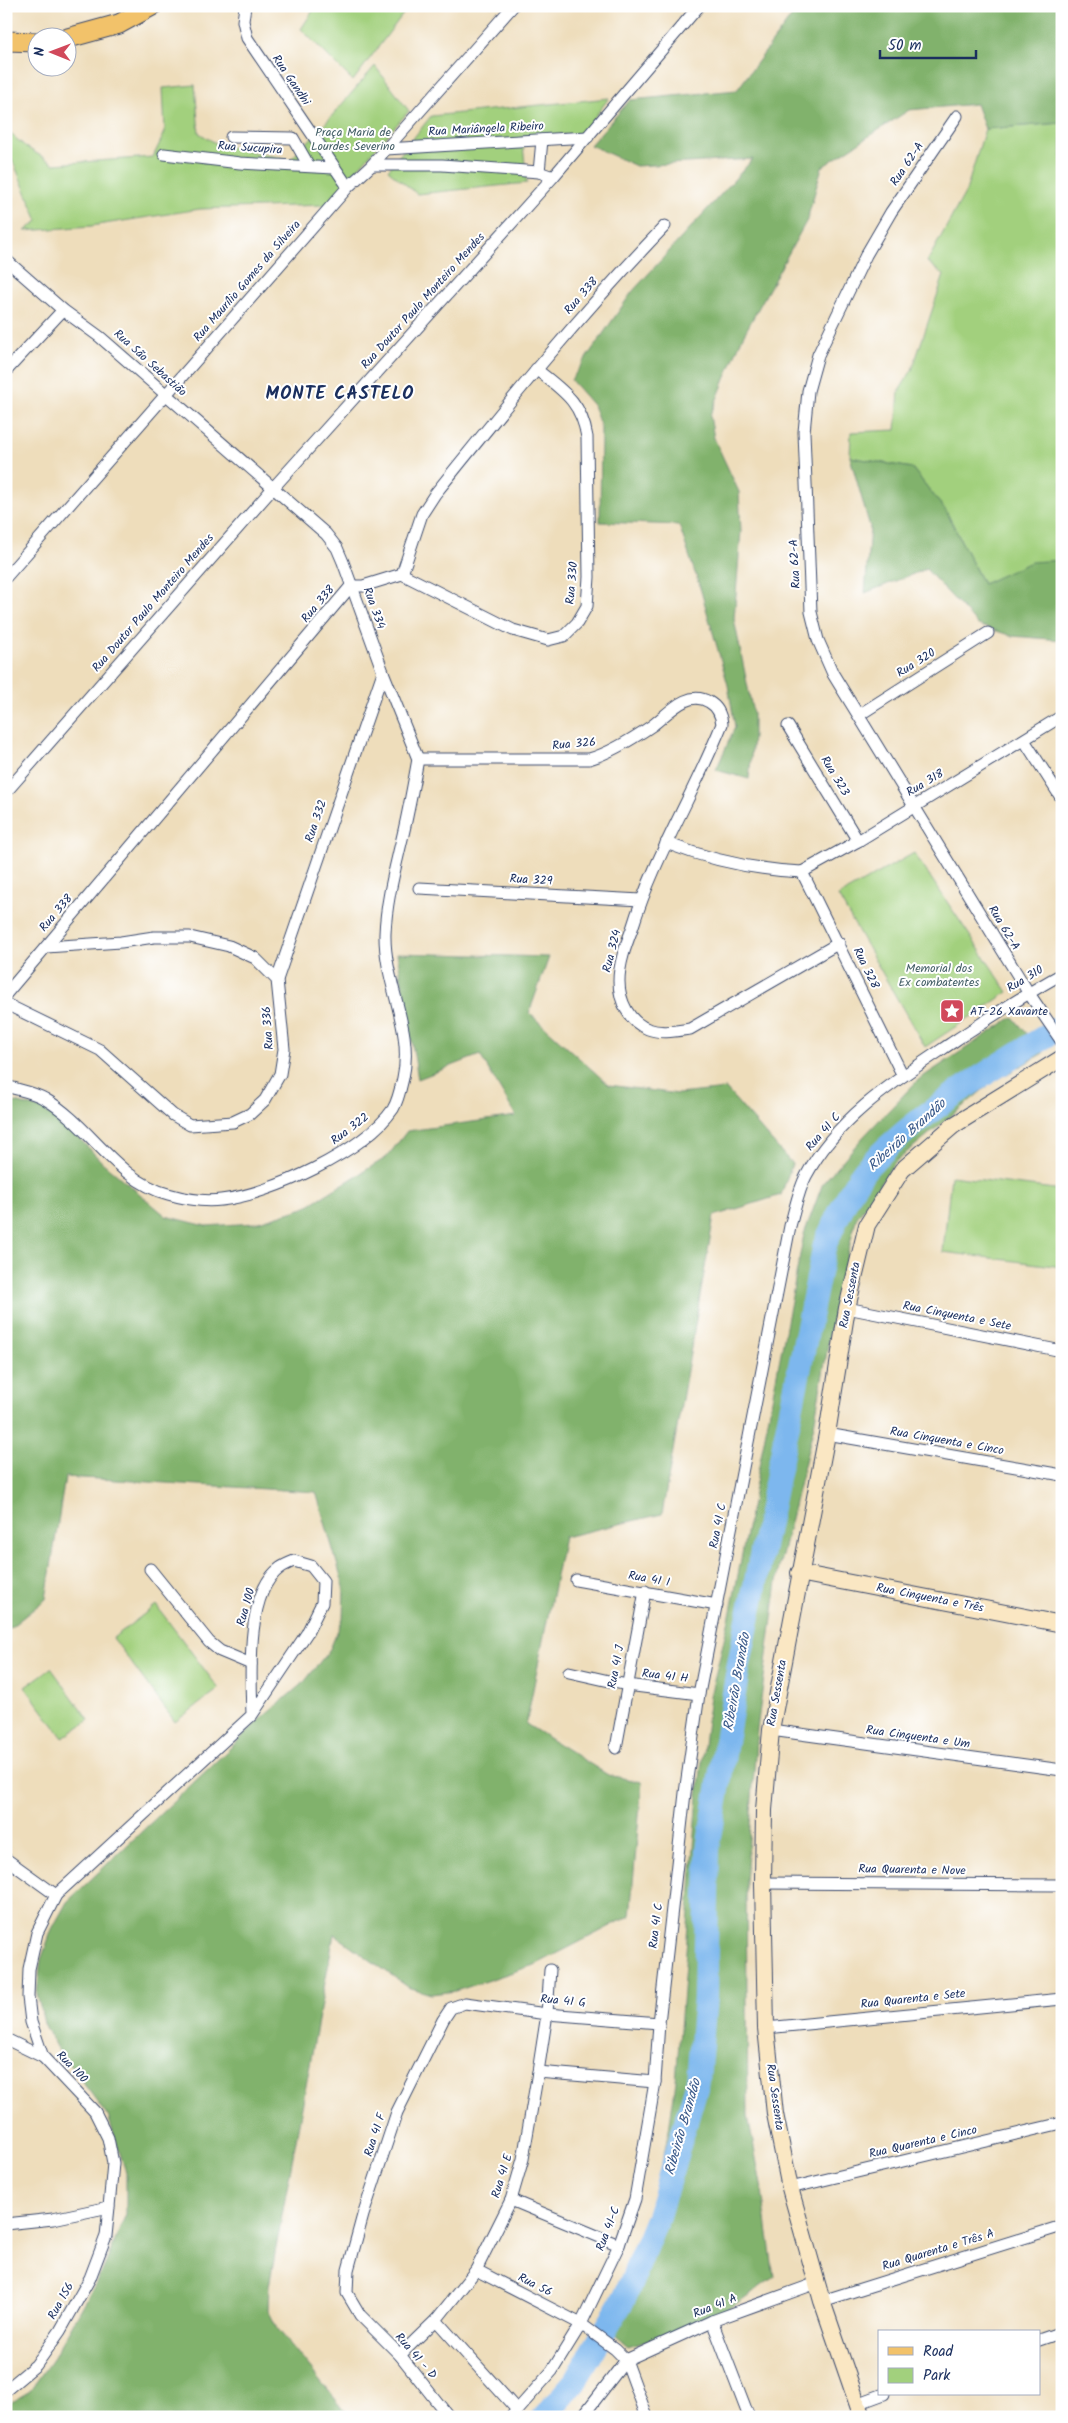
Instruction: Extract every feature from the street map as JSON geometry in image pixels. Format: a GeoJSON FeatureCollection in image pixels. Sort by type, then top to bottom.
{"type":"FeatureCollection","features":[{"type":"Feature","properties":{"kind":"main road"},"geometry":{"type":"LineString","coordinates":[[78,35],[119,24],[152,6]]}},
{"type":"Feature","properties":{"kind":"main road"},"geometry":{"type":"LineString","coordinates":[[6,41],[28,42]]}},
{"type":"Feature","properties":{"kind":"street","name":"Rua Gandhi"},"geometry":{"type":"LineString","coordinates":[[245,6],[243,21],[247,38],[348,188]]}},
{"type":"Feature","properties":{"kind":"street","name":"Rua Maurílio Gomes da Silveira"},"geometry":{"type":"LineString","coordinates":[[6,577],[140,428],[165,395],[348,188],[372,165],[513,6]]}},
{"type":"Feature","properties":{"kind":"street","name":"Rua Doutor Paulo Monteiro Mendes"},"geometry":{"type":"LineString","coordinates":[[6,792],[274,487],[554,177],[699,6]]}},
{"type":"Feature","properties":{"kind":"street","name":"Rua 62-A"},"geometry":{"type":"LineString","coordinates":[[957,116],[891,212],[866,255],[818,355],[808,391],[804,432],[812,612],[818,640],[833,674],[1028,992],[1061,1041]]}},
{"type":"Feature","properties":{"kind":"street"},"geometry":{"type":"LineString","coordinates":[[232,137],[293,138],[309,166]]}},
{"type":"Feature","properties":{"kind":"street","name":"Rua Mariângela Ribeiro"},"geometry":{"type":"LineString","coordinates":[[386,149],[588,137]]}},
{"type":"Feature","properties":{"kind":"street"},"geometry":{"type":"LineString","coordinates":[[539,172],[542,140]]}},
{"type":"Feature","properties":{"kind":"street","name":"Rua Sucupira"},"geometry":{"type":"LineString","coordinates":[[164,154],[240,163],[334,168]]}},
{"type":"Feature","properties":{"kind":"street"},"geometry":{"type":"LineString","coordinates":[[372,165],[442,165],[539,172],[554,177]]}},
{"type":"Feature","properties":{"kind":"street","name":"Rua 338"},"geometry":{"type":"LineString","coordinates":[[6,994],[351,586],[363,586],[402,574],[422,514],[435,494],[536,369],[609,284],[665,226]]}},
{"type":"Feature","properties":{"kind":"street","name":"Rua São Sebastião"},"geometry":{"type":"LineString","coordinates":[[6,260],[63,310],[100,337],[274,487]]}},
{"type":"Feature","properties":{"kind":"street"},"geometry":{"type":"LineString","coordinates":[[6,371],[63,310]]}},
{"type":"Feature","properties":{"kind":"street","name":"Rua 330"},"geometry":{"type":"LineString","coordinates":[[402,574],[513,630],[548,640],[564,636],[577,624],[586,606],[589,577],[587,437],[585,423],[579,408],[570,396],[536,369]]}},
{"type":"Feature","properties":{"kind":"street","name":"Rua 334"},"geometry":{"type":"LineString","coordinates":[[274,487],[326,534],[337,548],[418,759]]}},
{"type":"Feature","properties":{"kind":"street","name":"Rua 320"},"geometry":{"type":"LineString","coordinates":[[859,715],[988,633]]}},
{"type":"Feature","properties":{"kind":"street","name":"Rua 332"},"geometry":{"type":"LineString","coordinates":[[277,980],[383,672]]}},
{"type":"Feature","properties":{"kind":"street","name":"Rua 326"},"geometry":{"type":"LineString","coordinates":[[418,759],[589,759],[605,755],[653,724],[676,705],[693,698],[704,698],[714,704]]}},
{"type":"Feature","properties":{"kind":"street","name":"Rua 324"},"geometry":{"type":"LineString","coordinates":[[714,704],[721,715],[722,724],[641,900],[623,955],[619,981],[626,1012],[634,1021],[648,1030],[665,1032],[690,1029],[839,944]]}},
{"type":"Feature","properties":{"kind":"street","name":"Rua 318"},"geometry":{"type":"LineString","coordinates":[[802,872],[858,841],[1062,716]]}},
{"type":"Feature","properties":{"kind":"street","name":"Rua 323"},"geometry":{"type":"LineString","coordinates":[[788,726],[858,841]]}},
{"type":"Feature","properties":{"kind":"street"},"geometry":{"type":"LineString","coordinates":[[1024,740],[1062,799]]}},
{"type":"Feature","properties":{"kind":"street","name":"Rua 322"},"geometry":{"type":"LineString","coordinates":[[6,1086],[44,1098],[87,1132],[132,1178],[168,1194],[197,1200],[220,1200],[244,1196],[291,1179],[338,1156],[378,1126],[394,1108],[404,1078],[404,1037],[390,971],[385,936],[388,903],[418,759]]}},
{"type":"Feature","properties":{"kind":"street"},"geometry":{"type":"LineString","coordinates":[[666,843],[698,855],[766,870],[802,872]]}},
{"type":"Feature","properties":{"kind":"street","name":"Rua 328"},"geometry":{"type":"LineString","coordinates":[[802,872],[903,1076]]}},
{"type":"Feature","properties":{"kind":"street","name":"Rua 329"},"geometry":{"type":"LineString","coordinates":[[419,888],[641,900]]}},
{"type":"Feature","properties":{"kind":"street"},"geometry":{"type":"LineString","coordinates":[[46,946],[121,942],[154,937],[190,937],[229,946],[255,958],[277,980]]}},
{"type":"Feature","properties":{"kind":"street","name":"Rua 310"},"geometry":{"type":"LineString","coordinates":[[903,1076],[1028,992],[1062,974]]}},
{"type":"Feature","properties":{"kind":"street","name":"Rua 336"},"geometry":{"type":"LineString","coordinates":[[6,1004],[100,1050],[173,1115],[190,1124],[211,1125],[234,1122],[250,1114],[265,1100],[280,1074],[284,1049],[277,980]]}},
{"type":"Feature","properties":{"kind":"street","name":"Rua Sessenta"},"geometry":{"type":"LineString","coordinates":[[860,2410],[822,2301],[790,2188],[775,2114],[766,2028],[763,1883],[764,1810],[771,1730],[799,1572],[827,1434],[846,1308],[867,1225],[902,1170],[954,1125],[1062,1058]]}},
{"type":"Feature","properties":{"kind":"street","name":"Rua 41 C"},"geometry":{"type":"LineString","coordinates":[[659,2023],[685,1793],[699,1694],[790,1226],[805,1177],[819,1154],[867,1103],[903,1076]]}},
{"type":"Feature","properties":{"kind":"street","name":"Rua Cinquenta e Sete"},"geometry":{"type":"LineString","coordinates":[[846,1308],[1062,1351]]}},
{"type":"Feature","properties":{"kind":"street","name":"Rua Cinquenta e Cinco"},"geometry":{"type":"LineString","coordinates":[[827,1434],[1062,1475]]}},
{"type":"Feature","properties":{"kind":"street","name":"Rua 100"},"geometry":{"type":"LineString","coordinates":[[109,2207],[113,2163],[108,2138],[96,2112],[43,2057],[31,2022],[28,1998],[29,1969],[37,1934],[56,1895],[252,1716],[307,1633],[322,1603],[323,1580],[311,1566],[294,1561],[278,1569],[265,1587],[252,1626],[252,1716]]}},
{"type":"Feature","properties":{"kind":"street"},"geometry":{"type":"LineString","coordinates":[[150,1569],[209,1642],[220,1651],[251,1664]]}},
{"type":"Feature","properties":{"kind":"street","name":"Rua Cinquenta e Três"},"geometry":{"type":"LineString","coordinates":[[799,1572],[1062,1624]]}},
{"type":"Feature","properties":{"kind":"street","name":"Rua 41 I"},"geometry":{"type":"LineString","coordinates":[[576,1580],[717,1605]]}},
{"type":"Feature","properties":{"kind":"street","name":"Rua 41 J"},"geometry":{"type":"LineString","coordinates":[[616,1748],[645,1592]]}},
{"type":"Feature","properties":{"kind":"street","name":"Rua 41 H"},"geometry":{"type":"LineString","coordinates":[[569,1672],[627,1685],[699,1694]]}},
{"type":"Feature","properties":{"kind":"street","name":"Rua Cinquenta e Um"},"geometry":{"type":"LineString","coordinates":[[771,1730],[1062,1770]]}},
{"type":"Feature","properties":{"kind":"street"},"geometry":{"type":"LineString","coordinates":[[6,1859],[56,1895]]}},
{"type":"Feature","properties":{"kind":"street","name":"Rua Quarenta e Nove"},"geometry":{"type":"LineString","coordinates":[[763,1883],[1062,1886]]}},
{"type":"Feature","properties":{"kind":"street","name":"Rua 41 E"},"geometry":{"type":"LineString","coordinates":[[400,2355],[436,2320],[476,2270],[511,2200],[523,2159],[538,2072],[547,2014],[550,1970]]}},
{"type":"Feature","properties":{"kind":"street","name":"Rua Quarenta e Sete"},"geometry":{"type":"LineString","coordinates":[[766,2028],[1062,1999]]}},
{"type":"Feature","properties":{"kind":"street","name":"Rua 41 G"},"geometry":{"type":"LineString","coordinates":[[464,2003],[547,2014],[659,2023]]}},
{"type":"Feature","properties":{"kind":"street","name":"Rua 41 F"},"geometry":{"type":"LineString","coordinates":[[347,2293],[348,2270],[363,2215],[397,2112],[451,2008],[464,2003]]}},
{"type":"Feature","properties":{"kind":"street","name":"Rua 41-C"},"geometry":{"type":"LineString","coordinates":[[514,2414],[552,2371],[580,2324],[619,2245],[635,2199],[656,2082],[659,2023]]}},
{"type":"Feature","properties":{"kind":"street"},"geometry":{"type":"LineString","coordinates":[[6,2039],[43,2057]]}},
{"type":"Feature","properties":{"kind":"street"},"geometry":{"type":"LineString","coordinates":[[538,2072],[656,2082]]}},
{"type":"Feature","properties":{"kind":"street","name":"Rua Quarenta e Cinco"},"geometry":{"type":"LineString","coordinates":[[790,2188],[1062,2123]]}},
{"type":"Feature","properties":{"kind":"street"},"geometry":{"type":"LineString","coordinates":[[511,2200],[619,2245]]}},
{"type":"Feature","properties":{"kind":"street"},"geometry":{"type":"LineString","coordinates":[[6,2224],[53,2220],[109,2207]]}},
{"type":"Feature","properties":{"kind":"street","name":"Rua 156"},"geometry":{"type":"LineString","coordinates":[[6,2390],[36,2365],[60,2331],[90,2278],[106,2236],[109,2207]]}},
{"type":"Feature","properties":{"kind":"street","name":"Rua Quarenta e Três A"},"geometry":{"type":"LineString","coordinates":[[822,2301],[1062,2226]]}},
{"type":"Feature","properties":{"kind":"street","name":"Rua 56"},"geometry":{"type":"LineString","coordinates":[[476,2270],[580,2324],[615,2349],[626,2360]]}},
{"type":"Feature","properties":{"kind":"street","name":"Rua 41 A"},"geometry":{"type":"LineString","coordinates":[[626,2360],[712,2321],[817,2283]]}},
{"type":"Feature","properties":{"kind":"street","name":"Rua 41 - D"},"geometry":{"type":"LineString","coordinates":[[347,2293],[360,2315],[400,2355],[449,2417]]}},
{"type":"Feature","properties":{"kind":"street"},"geometry":{"type":"LineString","coordinates":[[436,2320],[514,2414]]}},
{"type":"Feature","properties":{"kind":"street"},"geometry":{"type":"LineString","coordinates":[[712,2321],[750,2417]]}},
{"type":"Feature","properties":{"kind":"street"},"geometry":{"type":"LineString","coordinates":[[1040,2340],[1062,2332]]}},
{"type":"Feature","properties":{"kind":"street"},"geometry":{"type":"LineString","coordinates":[[582,2417],[626,2360]]}},
{"type":"Feature","properties":{"kind":"street"},"geometry":{"type":"LineString","coordinates":[[626,2360],[647,2417]]}},
{"type":"Feature","properties":{"kind":"street"},"geometry":{"type":"LineString","coordinates":[[860,2410],[881,2396]]}},
{"type":"Feature","properties":{"kind":"green space"},"geometry":{"type":"Polygon","coordinates":[[[316,6],[409,6],[353,81],[301,29],[316,6]]]}},
{"type":"Feature","properties":{"kind":"green space"},"geometry":{"type":"Polygon","coordinates":[[[799,6],[1062,6],[1062,123],[985,129],[976,104],[909,110],[822,167],[807,220],[742,338],[710,416],[714,438],[739,492],[741,531],[734,619],[753,713],[749,779],[716,770],[735,727],[728,685],[701,591],[679,525],[600,522],[601,428],[593,405],[571,380],[632,292],[753,159],[636,166],[590,145],[630,100],[737,90],[799,6]]]}},
{"type":"Feature","properties":{"kind":"green space","name":"Praça Maria de Lourdes Severino"},"geometry":{"type":"Polygon","coordinates":[[[375,66],[409,111],[325,205],[200,209],[91,226],[25,231],[38,221],[15,166],[6,150],[6,130],[26,147],[54,164],[153,157],[165,132],[163,88],[195,85],[199,133],[217,144],[290,160],[323,126],[375,66]]]}},
{"type":"Feature","properties":{"kind":"green space"},"geometry":{"type":"Polygon","coordinates":[[[609,98],[582,134],[522,136],[527,183],[417,194],[388,170],[431,116],[609,98]]]}},
{"type":"Feature","properties":{"kind":"green space"},"geometry":{"type":"Polygon","coordinates":[[[1062,123],[1062,560],[1031,563],[983,584],[946,511],[912,468],[850,457],[851,432],[896,430],[899,391],[912,370],[944,275],[927,262],[966,191],[985,129],[1062,123]]]}},
{"type":"Feature","properties":{"kind":"green space"},"geometry":{"type":"Polygon","coordinates":[[[850,457],[912,468],[946,511],[983,584],[1031,562],[1062,560],[1062,640],[1012,636],[978,625],[926,569],[865,593],[870,527],[850,457]]]}},
{"type":"Feature","properties":{"kind":"green space","name":"Memorial dos Ex combatentes"},"geometry":{"type":"Polygon","coordinates":[[[914,853],[1008,992],[925,1047],[838,896],[914,853]]]}},
{"type":"Feature","properties":{"kind":"green space"},"geometry":{"type":"Polygon","coordinates":[[[397,953],[549,957],[529,1013],[609,1085],[678,1094],[726,1089],[792,1164],[781,1195],[714,1216],[662,1514],[564,1537],[526,1724],[608,1775],[642,1782],[630,1916],[537,1964],[456,1991],[431,1994],[408,1987],[334,1934],[269,2286],[268,2310],[277,2328],[350,2417],[6,2417],[6,2405],[30,2391],[57,2352],[102,2272],[126,2214],[126,2172],[108,2116],[56,2047],[44,2023],[37,1994],[41,1960],[52,1929],[67,1902],[262,1718],[305,1681],[330,1649],[343,1618],[344,1587],[316,1492],[65,1477],[46,1599],[6,1631],[6,1100],[43,1109],[75,1134],[103,1163],[166,1216],[206,1226],[255,1223],[304,1208],[387,1157],[407,1131],[516,1116],[480,1055],[418,1079],[397,953]]]}},
{"type":"Feature","properties":{"kind":"green space"},"geometry":{"type":"Polygon","coordinates":[[[1013,1017],[1043,1053],[990,1084],[895,1162],[856,1219],[834,1311],[814,1425],[779,1567],[757,1729],[746,1882],[748,2116],[762,2190],[774,2277],[712,2321],[628,2346],[601,2323],[639,2244],[655,2198],[669,2130],[676,2081],[698,1795],[710,1696],[731,1611],[804,1234],[823,1183],[865,1135],[918,1080],[1013,1017]]]}},
{"type":"Feature","properties":{"kind":"green space"},"geometry":{"type":"Polygon","coordinates":[[[951,1176],[1062,1190],[1062,1267],[943,1252],[951,1176]]]}},
{"type":"Feature","properties":{"kind":"green space"},"geometry":{"type":"Polygon","coordinates":[[[156,1605],[219,1689],[175,1722],[113,1638],[156,1605]]]}},
{"type":"Feature","properties":{"kind":"green space"},"geometry":{"type":"Polygon","coordinates":[[[51,1668],[89,1720],[63,1738],[25,1687],[51,1668]]]}},
{"type":"Feature","properties":{"kind":"waterway","name":"Ribeirão Brandão"},"geometry":{"type":"LineString","coordinates":[[544,2417],[575,2381],[625,2297],[658,2216],[698,2081],[705,1997],[708,1849],[739,1664],[825,1244],[857,1181],[870,1164],[892,1143],[914,1124],[962,1089],[1062,1026]]}},
{"type":"Feature","properties":{"kind":"place","name":"AT-26 Xavante"},"geometry":{"type":"Point","coordinates":[952,1011]}},
{"type":"Feature","properties":{"kind":"district","name":"MONTE CASTELO"},"geometry":{"type":"Point","coordinates":[340,394]}}]}
